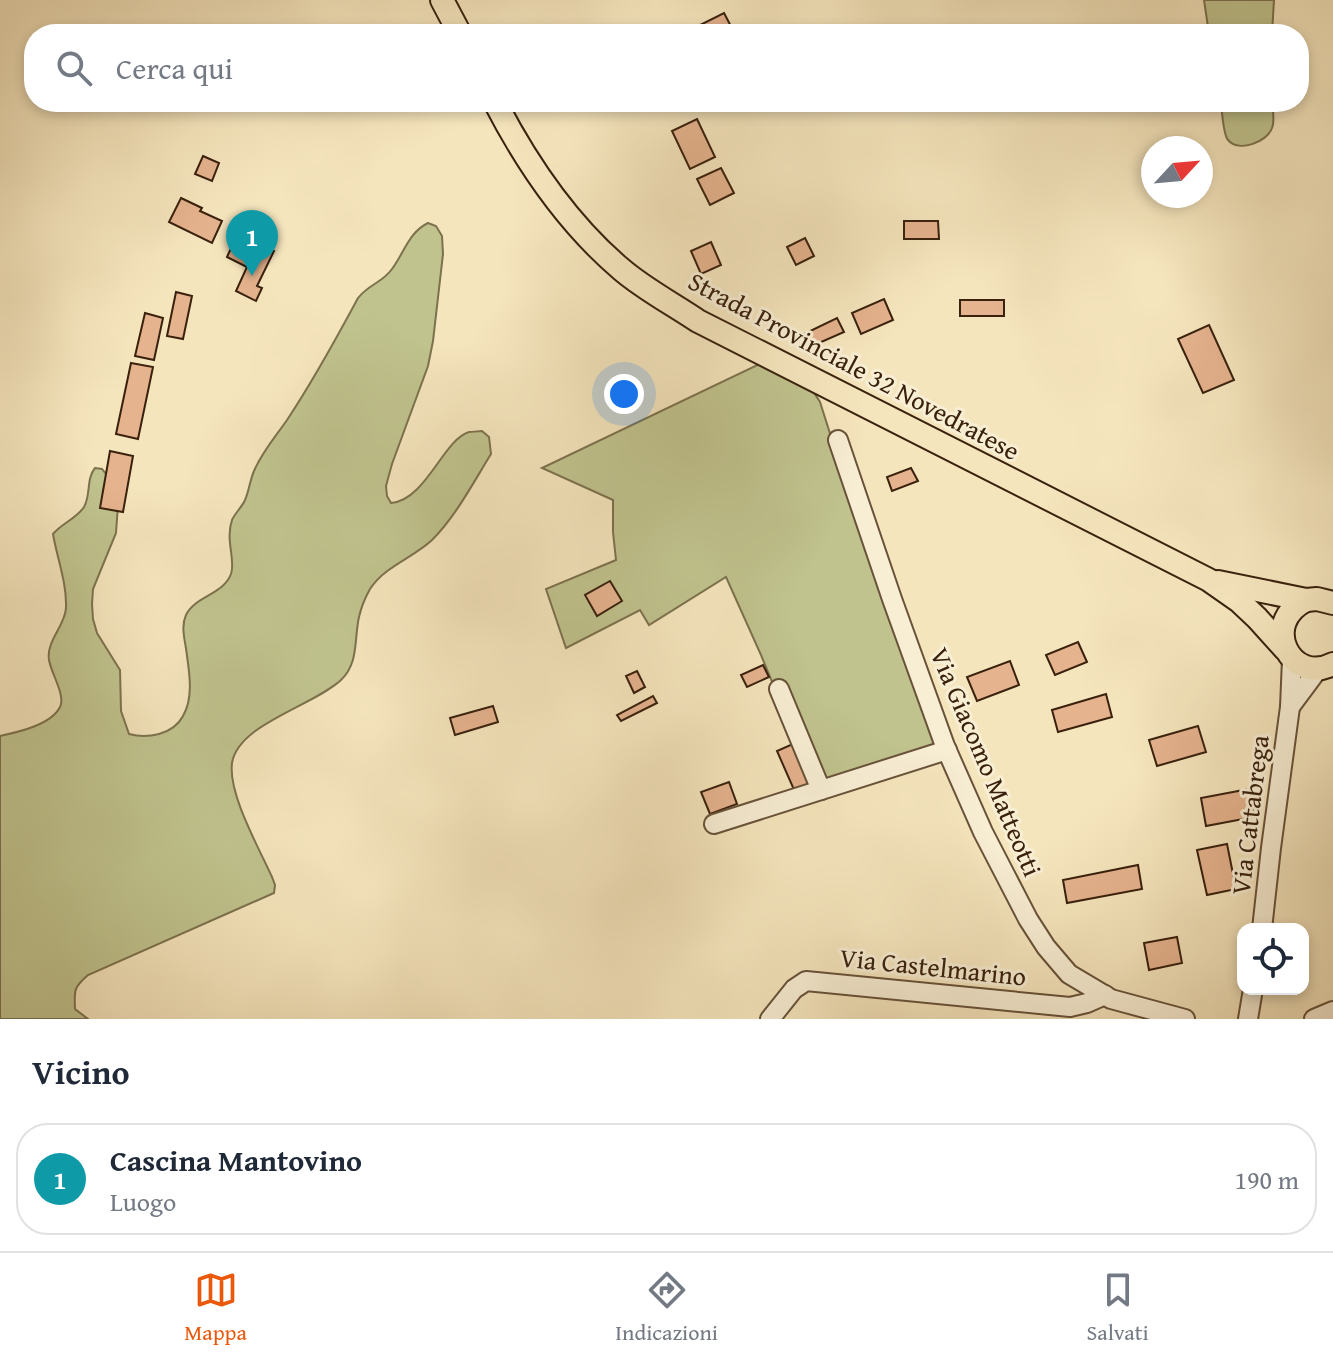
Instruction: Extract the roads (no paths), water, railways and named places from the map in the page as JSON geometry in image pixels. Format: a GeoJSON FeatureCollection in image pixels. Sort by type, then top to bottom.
{"type":"FeatureCollection","features":[{"type":"Feature","properties":{"kind":"main road"},"geometry":{"type":"LineString","coordinates":[[442,0],[455,24]]}},
{"type":"Feature","properties":{"kind":"main road","name":"Strada Provinciale 32 Novedratese"},"geometry":{"type":"LineString","coordinates":[[500,112],[511,134],[567,216],[622,270],[698,321],[1209,580],[1239,601],[1289,654]]}},
{"type":"Feature","properties":{"kind":"main road","name":"Strada Provinciale 32 Novedratese"},"geometry":{"type":"LineString","coordinates":[[1209,580],[1333,603]]}},
{"type":"Feature","properties":{"kind":"main road"},"geometry":{"type":"LineString","coordinates":[[1306,600],[1284,620],[1282,640],[1289,654],[1302,665],[1328,667]]}},
{"type":"Feature","properties":{"kind":"street","name":"Via Giacomo Matteotti"},"geometry":{"type":"LineString","coordinates":[[838,440],[947,750],[983,832],[1028,919],[1069,974],[1111,999],[1185,1019]]}},
{"type":"Feature","properties":{"kind":"street","name":"Via Cattabrega"},"geometry":{"type":"LineString","coordinates":[[1263,923],[1290,707],[1289,654]]}},
{"type":"Feature","properties":{"kind":"street","name":"Via Cattabrega"},"geometry":{"type":"LineString","coordinates":[[1290,707],[1328,667]]}},
{"type":"Feature","properties":{"kind":"street"},"geometry":{"type":"LineString","coordinates":[[779,689],[821,790]]}},
{"type":"Feature","properties":{"kind":"street"},"geometry":{"type":"LineString","coordinates":[[714,824],[947,750]]}},
{"type":"Feature","properties":{"kind":"street","name":"Via Castelmarino"},"geometry":{"type":"LineString","coordinates":[[770,1019],[794,989],[806,981],[1070,1007],[1105,995]]}},
{"type":"Feature","properties":{"kind":"street"},"geometry":{"type":"LineString","coordinates":[[1246,1016],[1251,995]]}},
{"type":"Feature","properties":{"kind":"street"},"geometry":{"type":"LineString","coordinates":[[1314,1019],[1333,1011]]}},
{"type":"Feature","properties":{"kind":"place","name":"Cascina Mantovino"},"geometry":{"type":"Point","coordinates":[252,276]}}]}
